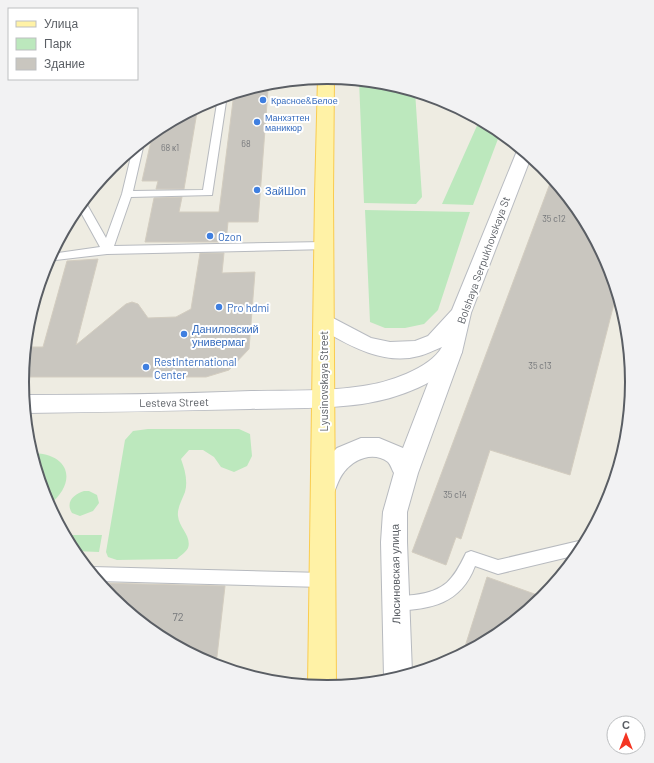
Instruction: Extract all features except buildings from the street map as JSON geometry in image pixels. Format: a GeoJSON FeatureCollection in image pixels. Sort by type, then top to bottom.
{"type":"FeatureCollection","features":[{"type":"Feature","properties":{"kind":"main road","name":"Lyusinovskaya Street"},"geometry":{"type":"LineString","coordinates":[[322,680],[326,84]]}},
{"type":"Feature","properties":{"kind":"street","name":"Bolshaya Serpukhovskaya St"},"geometry":{"type":"LineString","coordinates":[[451,352],[461,313],[523,157]]}},
{"type":"Feature","properties":{"kind":"street"},"geometry":{"type":"LineString","coordinates":[[324,322],[365,344],[390,350],[417,349],[435,341],[461,313]]}},
{"type":"Feature","properties":{"kind":"street"},"geometry":{"type":"LineString","coordinates":[[323,398],[363,395],[403,385],[435,368],[451,352]]}},
{"type":"Feature","properties":{"kind":"street","name":"Люсиновская улица"},"geometry":{"type":"LineString","coordinates":[[398,671],[395,604],[395,512],[406,473],[451,352]]}},
{"type":"Feature","properties":{"kind":"street","name":"Lesteva Street"},"geometry":{"type":"LineString","coordinates":[[30,404],[155,403],[323,398]]}},
{"type":"Feature","properties":{"kind":"street"},"geometry":{"type":"LineString","coordinates":[[323,490],[334,466],[345,455],[361,448],[379,448],[397,456],[406,473]]}},
{"type":"Feature","properties":{"kind":"lane"},"geometry":{"type":"LineString","coordinates":[[127,194],[208,193],[222,103]]}},
{"type":"Feature","properties":{"kind":"lane"},"geometry":{"type":"LineString","coordinates":[[107,250],[127,194],[137,152]]}},
{"type":"Feature","properties":{"kind":"lane"},"geometry":{"type":"LineString","coordinates":[[84,209],[107,250]]}},
{"type":"Feature","properties":{"kind":"lane"},"geometry":{"type":"LineString","coordinates":[[57,257],[107,250],[324,246]]}},
{"type":"Feature","properties":{"kind":"lane"},"geometry":{"type":"LineString","coordinates":[[395,604],[414,603],[436,598],[453,589],[467,572],[472,558],[498,567],[573,549]]}},
{"type":"Feature","properties":{"kind":"lane"},"geometry":{"type":"LineString","coordinates":[[100,574],[323,580]]}},
{"type":"Feature","properties":{"kind":"green space"},"geometry":{"type":"Polygon","coordinates":[[[359,85],[385,89],[415,97],[422,197],[416,204],[364,203],[359,85]]]}},
{"type":"Feature","properties":{"kind":"green space"},"geometry":{"type":"Polygon","coordinates":[[[478,124],[498,138],[473,205],[442,204],[478,124]]]}},
{"type":"Feature","properties":{"kind":"green space"},"geometry":{"type":"Polygon","coordinates":[[[365,210],[470,212],[438,310],[424,324],[405,328],[385,328],[370,322],[365,210]]]}},
{"type":"Feature","properties":{"kind":"green space"},"geometry":{"type":"Polygon","coordinates":[[[148,429],[239,429],[250,434],[252,456],[247,466],[234,472],[221,467],[214,457],[203,450],[189,450],[181,459],[185,471],[186,484],[178,513],[179,520],[187,536],[189,544],[188,548],[177,559],[117,560],[108,557],[106,552],[125,440],[133,431],[148,429]]]}},
{"type":"Feature","properties":{"kind":"green space"},"geometry":{"type":"Polygon","coordinates":[[[38,454],[54,458],[61,463],[66,470],[64,487],[54,500],[38,454]]]}},
{"type":"Feature","properties":{"kind":"green space"},"geometry":{"type":"Polygon","coordinates":[[[84,491],[89,491],[97,495],[99,503],[93,511],[80,516],[72,513],[70,509],[70,502],[74,496],[84,491]]]}},
{"type":"Feature","properties":{"kind":"green space"},"geometry":{"type":"Polygon","coordinates":[[[72,535],[102,535],[99,552],[82,551],[72,535]]]}},
{"type":"Feature","properties":{"kind":"place","name":"Красное&Белое"},"geometry":{"type":"Point","coordinates":[263,100]}},
{"type":"Feature","properties":{"kind":"place","name":"Манхэттен маникюр"},"geometry":{"type":"Point","coordinates":[257,122]}},
{"type":"Feature","properties":{"kind":"place","name":"ЗайШоп"},"geometry":{"type":"Point","coordinates":[257,190]}},
{"type":"Feature","properties":{"kind":"place","name":"Ozon"},"geometry":{"type":"Point","coordinates":[210,236]}},
{"type":"Feature","properties":{"kind":"place","name":"Pro hdmi"},"geometry":{"type":"Point","coordinates":[219,307]}},
{"type":"Feature","properties":{"kind":"place","name":"Даниловский универмаг"},"geometry":{"type":"Point","coordinates":[184,334]}},
{"type":"Feature","properties":{"kind":"place","name":"RestInternational Center"},"geometry":{"type":"Point","coordinates":[146,367]}}]}
